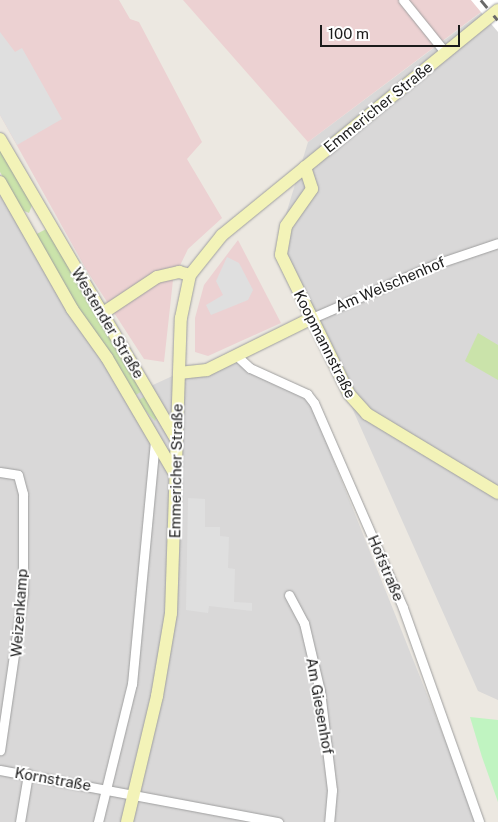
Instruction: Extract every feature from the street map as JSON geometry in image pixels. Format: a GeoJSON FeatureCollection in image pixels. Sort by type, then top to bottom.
{"type":"FeatureCollection","features":[{"type":"Feature","properties":{"kind":"main road","name":"Emmericher Straße"},"geometry":{"type":"LineString","coordinates":[[127,822],[157,696],[171,613],[172,464],[176,439],[182,309],[190,275],[222,235],[498,10]]}},
{"type":"Feature","properties":{"kind":"main road","name":"Westender Straße"},"geometry":{"type":"LineString","coordinates":[[0,139],[176,439]]}},
{"type":"Feature","properties":{"kind":"main road","name":"Koopmannstraße"},"geometry":{"type":"LineString","coordinates":[[305,167],[312,189],[286,226],[281,255],[360,409],[498,493]]}},
{"type":"Feature","properties":{"kind":"main road","name":"Westender Straße"},"geometry":{"type":"LineString","coordinates":[[0,182],[172,464]]}},
{"type":"Feature","properties":{"kind":"main road"},"geometry":{"type":"LineString","coordinates":[[19,216],[33,217],[39,208]]}},
{"type":"Feature","properties":{"kind":"main road"},"geometry":{"type":"LineString","coordinates":[[103,312],[157,277],[179,272],[190,275]]}},
{"type":"Feature","properties":{"kind":"main road","name":"Am Welschenhof"},"geometry":{"type":"LineString","coordinates":[[179,372],[207,370],[238,357],[312,318]]}},
{"type":"Feature","properties":{"kind":"main road"},"geometry":{"type":"LineString","coordinates":[[155,439],[163,444],[176,439]]}},
{"type":"Feature","properties":{"kind":"street"},"geometry":{"type":"LineString","coordinates":[[403,0],[445,52]]}},
{"type":"Feature","properties":{"kind":"street","name":"Am Welschenhof"},"geometry":{"type":"LineString","coordinates":[[312,318],[496,240]]}},
{"type":"Feature","properties":{"kind":"street","name":"Hofstraße"},"geometry":{"type":"LineString","coordinates":[[238,357],[250,368],[307,394],[314,403],[403,608],[479,822]]}},
{"type":"Feature","properties":{"kind":"street","name":"Emmericher Straße"},"geometry":{"type":"LineString","coordinates":[[98,822],[140,630],[155,439]]}},
{"type":"Feature","properties":{"kind":"street"},"geometry":{"type":"LineString","coordinates":[[154,466],[172,464]]}},
{"type":"Feature","properties":{"kind":"street","name":"Weizenkamp"},"geometry":{"type":"LineString","coordinates":[[0,472],[18,475],[23,494],[22,593],[0,750]]}},
{"type":"Feature","properties":{"kind":"street","name":"Am Giesenhof"},"geometry":{"type":"LineString","coordinates":[[289,595],[304,623],[320,690],[332,790],[330,822]]}},
{"type":"Feature","properties":{"kind":"street","name":"Kornstraße"},"geometry":{"type":"LineString","coordinates":[[0,770],[106,788],[132,796],[278,822]]}},
{"type":"Feature","properties":{"kind":"street"},"geometry":{"type":"LineString","coordinates":[[20,822],[28,774]]}},
{"type":"Feature","properties":{"kind":"shaded area"},"geometry":{"type":"Polygon","coordinates":[[[0,0],[119,0],[130,19],[139,22],[202,142],[187,159],[222,218],[188,249],[173,280],[164,362],[144,359],[87,271],[0,115],[0,0]]]}},
{"type":"Feature","properties":{"kind":"shaded area"},"geometry":{"type":"Polygon","coordinates":[[[183,0],[471,0],[481,12],[308,142],[183,0]]]}},
{"type":"Feature","properties":{"kind":"shaded area"},"geometry":{"type":"Polygon","coordinates":[[[498,0],[498,700],[478,691],[312,318],[275,250],[308,142],[498,0]]]}},
{"type":"Feature","properties":{"kind":"shaded area"},"geometry":{"type":"Polygon","coordinates":[[[0,32],[15,52],[22,48],[62,119],[17,145],[0,115],[0,32]]]}},
{"type":"Feature","properties":{"kind":"shaded area"},"geometry":{"type":"Polygon","coordinates":[[[0,192],[129,396],[179,373],[238,357],[307,394],[478,822],[0,822],[0,192]]]}},
{"type":"Feature","properties":{"kind":"shaded area"},"geometry":{"type":"Polygon","coordinates":[[[238,240],[281,323],[208,356],[195,352],[195,318],[204,285],[238,240]]]}},
{"type":"Feature","properties":{"kind":"shaded area"},"geometry":{"type":"Polygon","coordinates":[[[227,257],[239,263],[253,290],[248,300],[211,315],[206,305],[223,295],[216,281],[227,257]]]}},
{"type":"Feature","properties":{"kind":"shaded area"},"geometry":{"type":"Polygon","coordinates":[[[188,498],[205,499],[205,527],[220,527],[220,536],[229,537],[228,568],[235,569],[234,602],[252,603],[252,611],[209,606],[208,613],[186,610],[188,498]]]}},
{"type":"Feature","properties":{"kind":"green space"},"geometry":{"type":"Polygon","coordinates":[[[0,148],[32,205],[29,213],[22,210],[0,172],[0,148]]]}},
{"type":"Feature","properties":{"kind":"green space"},"geometry":{"type":"Polygon","coordinates":[[[48,228],[144,390],[134,396],[33,236],[48,228]]]}},
{"type":"Feature","properties":{"kind":"green space"},"geometry":{"type":"Polygon","coordinates":[[[478,333],[498,345],[498,380],[465,361],[478,333]]]}},
{"type":"Feature","properties":{"kind":"green space"},"geometry":{"type":"Polygon","coordinates":[[[147,395],[157,417],[155,421],[137,401],[147,395]]]}},
{"type":"Feature","properties":{"kind":"green space"},"geometry":{"type":"Polygon","coordinates":[[[470,717],[498,720],[498,802],[482,757],[470,717]]]}},
{"type":"Feature","properties":{"kind":"pier"},"geometry":{"type":"Polygon","coordinates":[[[471,0],[498,0],[498,32],[481,12],[471,0]]]}},
{"type":"Feature","properties":{"kind":"railway"},"geometry":{"type":"LineString","coordinates":[[481,0],[498,20]]}}]}
